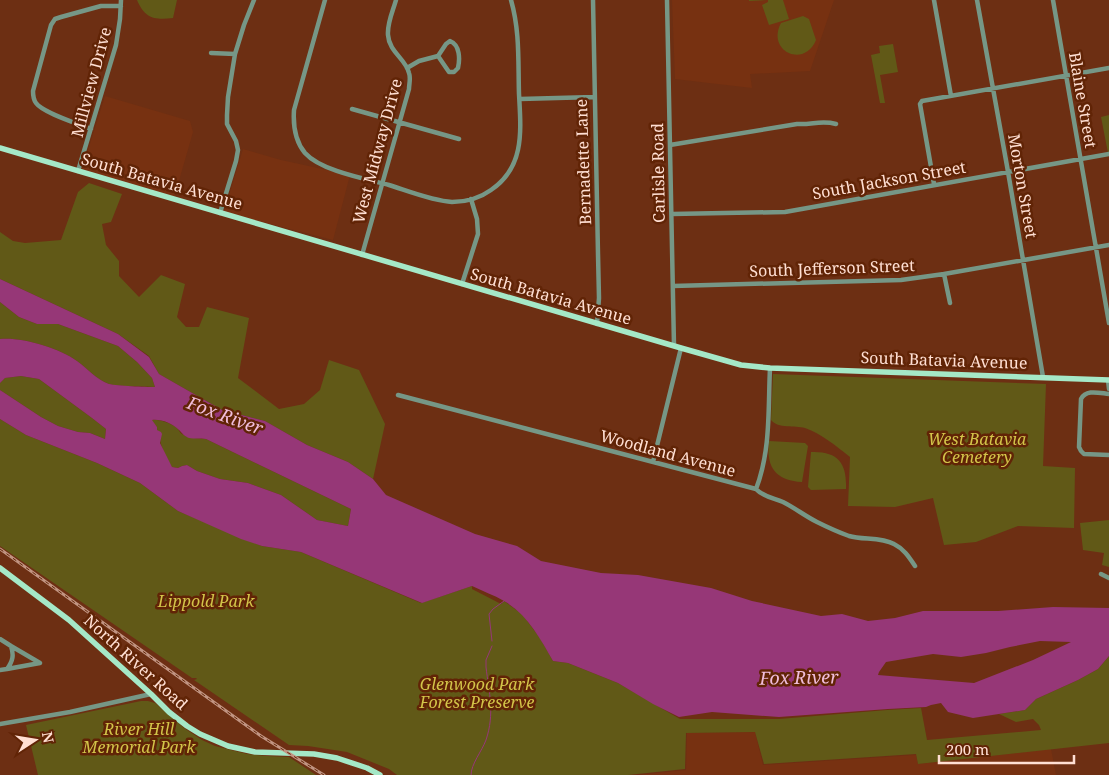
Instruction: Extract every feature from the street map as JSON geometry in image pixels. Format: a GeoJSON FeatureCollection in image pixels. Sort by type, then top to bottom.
{"type":"FeatureCollection","features":[{"type":"Feature","properties":{"kind":"main road","name":"South Batavia Avenue"},"geometry":{"type":"LineString","coordinates":[[0,148],[733,363],[770,368],[1108,380]]}},
{"type":"Feature","properties":{"kind":"main road","name":"North River Road"},"geometry":{"type":"LineString","coordinates":[[0,568],[69,620],[169,712],[200,734],[220,744],[255,752],[314,754],[337,758],[367,768],[380,775]]}},
{"type":"Feature","properties":{"kind":"street"},"geometry":{"type":"LineString","coordinates":[[220,212],[238,150],[228,124],[228,97],[235,54],[254,0]]}},
{"type":"Feature","properties":{"kind":"street"},"geometry":{"type":"LineString","coordinates":[[325,0],[294,110],[293,122],[301,147],[307,155],[323,165],[445,201],[471,200],[497,186],[512,168],[519,149],[520,99],[517,26],[512,0]]}},
{"type":"Feature","properties":{"kind":"street","name":"West Midway Drive"},"geometry":{"type":"LineString","coordinates":[[362,255],[409,89],[410,74],[391,48],[388,38],[388,28],[396,0]]}},
{"type":"Feature","properties":{"kind":"street","name":"Bernadette Lane"},"geometry":{"type":"LineString","coordinates":[[592,0],[599,298],[597,324]]}},
{"type":"Feature","properties":{"kind":"street","name":"Carlisle Road"},"geometry":{"type":"LineString","coordinates":[[667,0],[674,346]]}},
{"type":"Feature","properties":{"kind":"street"},"geometry":{"type":"LineString","coordinates":[[934,0],[952,96]]}},
{"type":"Feature","properties":{"kind":"street","name":"Morton Street"},"geometry":{"type":"LineString","coordinates":[[977,0],[1043,377]]}},
{"type":"Feature","properties":{"kind":"street","name":"Blaine Street"},"geometry":{"type":"LineString","coordinates":[[1053,0],[1109,323]]}},
{"type":"Feature","properties":{"kind":"street"},"geometry":{"type":"LineString","coordinates":[[91,129],[40,106],[34,100],[33,91],[51,25],[55,19],[101,6],[121,3]]}},
{"type":"Feature","properties":{"kind":"street","name":"Millview Drive"},"geometry":{"type":"LineString","coordinates":[[78,171],[116,45],[121,3]]}},
{"type":"Feature","properties":{"kind":"street"},"geometry":{"type":"LineString","coordinates":[[407,68],[419,61],[438,56],[450,41],[456,44],[458,50],[458,68],[454,72],[450,72],[438,56]]}},
{"type":"Feature","properties":{"kind":"street"},"geometry":{"type":"LineString","coordinates":[[211,54],[235,54]]}},
{"type":"Feature","properties":{"kind":"street"},"geometry":{"type":"LineString","coordinates":[[934,184],[920,104],[922,101],[1109,68]]}},
{"type":"Feature","properties":{"kind":"street"},"geometry":{"type":"LineString","coordinates":[[520,99],[594,97]]}},
{"type":"Feature","properties":{"kind":"street"},"geometry":{"type":"LineString","coordinates":[[352,109],[458,139]]}},
{"type":"Feature","properties":{"kind":"street"},"geometry":{"type":"LineString","coordinates":[[670,145],[797,124],[826,122],[836,124]]}},
{"type":"Feature","properties":{"kind":"street","name":"South Jackson Street"},"geometry":{"type":"LineString","coordinates":[[672,214],[785,212],[1109,154]]}},
{"type":"Feature","properties":{"kind":"street"},"geometry":{"type":"LineString","coordinates":[[462,284],[478,234],[477,219],[471,200]]}},
{"type":"Feature","properties":{"kind":"street","name":"South Jefferson Street"},"geometry":{"type":"LineString","coordinates":[[673,286],[902,280],[1109,245]]}},
{"type":"Feature","properties":{"kind":"street"},"geometry":{"type":"LineString","coordinates":[[944,274],[950,303]]}},
{"type":"Feature","properties":{"kind":"street"},"geometry":{"type":"LineString","coordinates":[[653,462],[681,348]]}},
{"type":"Feature","properties":{"kind":"street"},"geometry":{"type":"LineString","coordinates":[[756,489],[759,482],[769,426],[770,368]]}},
{"type":"Feature","properties":{"kind":"street"},"geometry":{"type":"LineString","coordinates":[[1108,380],[1109,389]]}},
{"type":"Feature","properties":{"kind":"street"},"geometry":{"type":"LineString","coordinates":[[1109,394],[1086,392],[1082,395],[1079,447],[1084,454],[1109,455]]}},
{"type":"Feature","properties":{"kind":"street","name":"Woodland Avenue"},"geometry":{"type":"LineString","coordinates":[[398,395],[756,489],[761,494],[782,502],[816,522],[846,535],[893,543],[903,549],[915,566]]}},
{"type":"Feature","properties":{"kind":"street"},"geometry":{"type":"LineString","coordinates":[[1101,574],[1109,578]]}},
{"type":"Feature","properties":{"kind":"street"},"geometry":{"type":"LineString","coordinates":[[0,639],[40,663],[0,670]]}},
{"type":"Feature","properties":{"kind":"street"},"geometry":{"type":"LineString","coordinates":[[7,669],[11,664],[13,652],[11,646]]}},
{"type":"Feature","properties":{"kind":"street"},"geometry":{"type":"LineString","coordinates":[[0,724],[70,712],[151,694]]}},
{"type":"Feature","properties":{"kind":"shaded area"},"geometry":{"type":"Polygon","coordinates":[[[672,0],[834,0],[810,71],[750,74],[752,88],[675,79],[672,0]]]}},
{"type":"Feature","properties":{"kind":"shaded area"},"geometry":{"type":"Polygon","coordinates":[[[105,96],[190,121],[193,132],[174,198],[82,169],[105,96]]]}},
{"type":"Feature","properties":{"kind":"shaded area"},"geometry":{"type":"Polygon","coordinates":[[[243,149],[281,160],[350,175],[333,240],[224,212],[243,149]]]}},
{"type":"Feature","properties":{"kind":"shaded area"},"geometry":{"type":"Polygon","coordinates":[[[755,732],[763,765],[916,755],[918,764],[1051,749],[1056,775],[638,775],[686,770],[687,733],[755,732]]]}},
{"type":"Feature","properties":{"kind":"green space"},"geometry":{"type":"Polygon","coordinates":[[[137,0],[177,0],[173,18],[161,19],[147,15],[137,0]]]}},
{"type":"Feature","properties":{"kind":"green space"},"geometry":{"type":"Polygon","coordinates":[[[768,0],[783,0],[789,19],[769,25],[762,5],[768,2],[768,0]]]}},
{"type":"Feature","properties":{"kind":"green space"},"geometry":{"type":"Polygon","coordinates":[[[803,16],[809,19],[816,40],[810,49],[803,54],[788,53],[778,42],[781,23],[803,16]]]}},
{"type":"Feature","properties":{"kind":"green space"},"geometry":{"type":"Polygon","coordinates":[[[893,44],[898,72],[880,75],[885,103],[880,103],[871,55],[880,53],[879,46],[893,44]]]}},
{"type":"Feature","properties":{"kind":"green space"},"geometry":{"type":"Polygon","coordinates":[[[1109,115],[1109,153],[1108,153],[1101,117],[1109,115]]]}},
{"type":"Feature","properties":{"kind":"green space"},"geometry":{"type":"Polygon","coordinates":[[[89,183],[122,194],[111,222],[102,224],[106,245],[119,261],[119,276],[139,297],[161,275],[185,284],[177,317],[186,327],[199,327],[207,307],[249,318],[238,378],[279,409],[304,404],[320,390],[329,360],[359,370],[385,424],[373,479],[348,462],[307,445],[265,421],[222,410],[159,374],[149,356],[118,334],[0,279],[0,232],[13,241],[25,243],[61,240],[78,192],[89,183]]]}},
{"type":"Feature","properties":{"kind":"green space"},"geometry":{"type":"Polygon","coordinates":[[[0,302],[19,317],[37,324],[58,324],[118,346],[152,378],[155,387],[109,384],[61,352],[40,344],[0,339],[0,302]]]}},
{"type":"Feature","properties":{"kind":"green space","name":"West Batavia Cemetery"},"geometry":{"type":"Polygon","coordinates":[[[773,374],[1046,384],[1043,466],[1075,468],[1074,528],[1018,526],[976,542],[944,545],[933,498],[895,507],[848,506],[850,457],[829,441],[805,428],[778,425],[771,420],[773,374]]]}},
{"type":"Feature","properties":{"kind":"green space"},"geometry":{"type":"Polygon","coordinates":[[[21,376],[39,379],[92,418],[106,429],[105,439],[90,433],[78,432],[58,426],[0,390],[0,383],[5,378],[21,376]]]}},
{"type":"Feature","properties":{"kind":"green space"},"geometry":{"type":"Polygon","coordinates":[[[0,419],[26,435],[97,463],[140,483],[178,511],[262,546],[301,552],[421,603],[472,586],[472,589],[501,604],[504,601],[522,614],[540,638],[553,661],[568,663],[618,683],[680,719],[779,719],[921,708],[927,740],[1041,730],[1033,719],[1016,722],[999,714],[1025,710],[1036,699],[1098,669],[1109,656],[1109,743],[918,764],[916,754],[764,764],[755,732],[686,733],[685,769],[628,775],[397,775],[389,769],[347,752],[289,745],[194,680],[196,678],[192,678],[0,546],[0,419]]]}},
{"type":"Feature","properties":{"kind":"green space"},"geometry":{"type":"Polygon","coordinates":[[[151,420],[168,423],[177,428],[181,434],[188,437],[206,439],[351,509],[348,526],[317,520],[281,495],[248,483],[220,479],[197,471],[187,465],[178,468],[172,467],[161,445],[157,427],[151,420]]]}},
{"type":"Feature","properties":{"kind":"green space"},"geometry":{"type":"Polygon","coordinates":[[[769,441],[805,443],[808,446],[802,482],[785,478],[774,471],[769,458],[769,441]]]}},
{"type":"Feature","properties":{"kind":"green space"},"geometry":{"type":"Polygon","coordinates":[[[811,452],[828,454],[839,461],[845,473],[846,489],[811,490],[808,487],[811,452]]]}},
{"type":"Feature","properties":{"kind":"green space"},"geometry":{"type":"Polygon","coordinates":[[[1109,520],[1109,567],[1102,565],[1104,553],[1083,550],[1080,523],[1109,520]]]}},
{"type":"Feature","properties":{"kind":"green space","name":"River Hill Memorial Park"},"geometry":{"type":"Polygon","coordinates":[[[141,701],[155,703],[184,728],[215,746],[247,754],[289,757],[316,775],[38,775],[26,725],[141,701]]]}},
{"type":"Feature","properties":{"kind":"water","name":"Fox River"},"geometry":{"type":"Polygon","coordinates":[[[0,279],[118,334],[149,357],[159,374],[222,410],[265,421],[307,445],[348,462],[373,479],[386,495],[475,534],[517,546],[541,561],[601,573],[638,575],[711,588],[752,601],[821,616],[842,614],[868,621],[895,618],[923,611],[998,611],[1053,607],[1109,608],[1109,656],[1098,669],[1036,699],[1025,710],[973,718],[948,712],[941,703],[926,707],[779,717],[712,712],[679,717],[618,683],[568,663],[553,661],[538,635],[520,613],[500,599],[472,586],[422,603],[301,552],[262,546],[241,539],[178,511],[140,483],[97,463],[26,435],[0,419],[0,390],[58,426],[78,432],[90,433],[105,439],[106,429],[39,379],[21,376],[5,378],[0,383],[0,339],[40,344],[61,352],[109,384],[155,387],[152,378],[118,346],[58,324],[37,324],[19,317],[0,302],[0,279]],[[152,420],[157,430],[162,434],[160,443],[172,467],[178,468],[187,465],[197,471],[220,479],[248,483],[281,495],[317,520],[348,526],[351,509],[206,439],[189,438],[170,423],[152,420]],[[1040,641],[961,657],[933,654],[886,662],[878,675],[974,683],[1033,660],[1071,642],[1040,641]]]}},
{"type":"Feature","properties":{"kind":"waterway"},"geometry":{"type":"LineString","coordinates":[[492,641],[489,614],[504,601]]}},
{"type":"Feature","properties":{"kind":"waterway"},"geometry":{"type":"LineString","coordinates":[[471,775],[489,730],[491,712],[486,660],[492,646]]}},
{"type":"Feature","properties":{"kind":"railway"},"geometry":{"type":"LineString","coordinates":[[0,549],[261,736],[324,775]]}},
{"type":"Feature","properties":{"kind":"park label","name":"Lippold Park"},"geometry":{"type":"Point","coordinates":[206,601]}},
{"type":"Feature","properties":{"kind":"park label","name":"Glenwood Park Forest Preserve"},"geometry":{"type":"Point","coordinates":[477,693]}}]}
